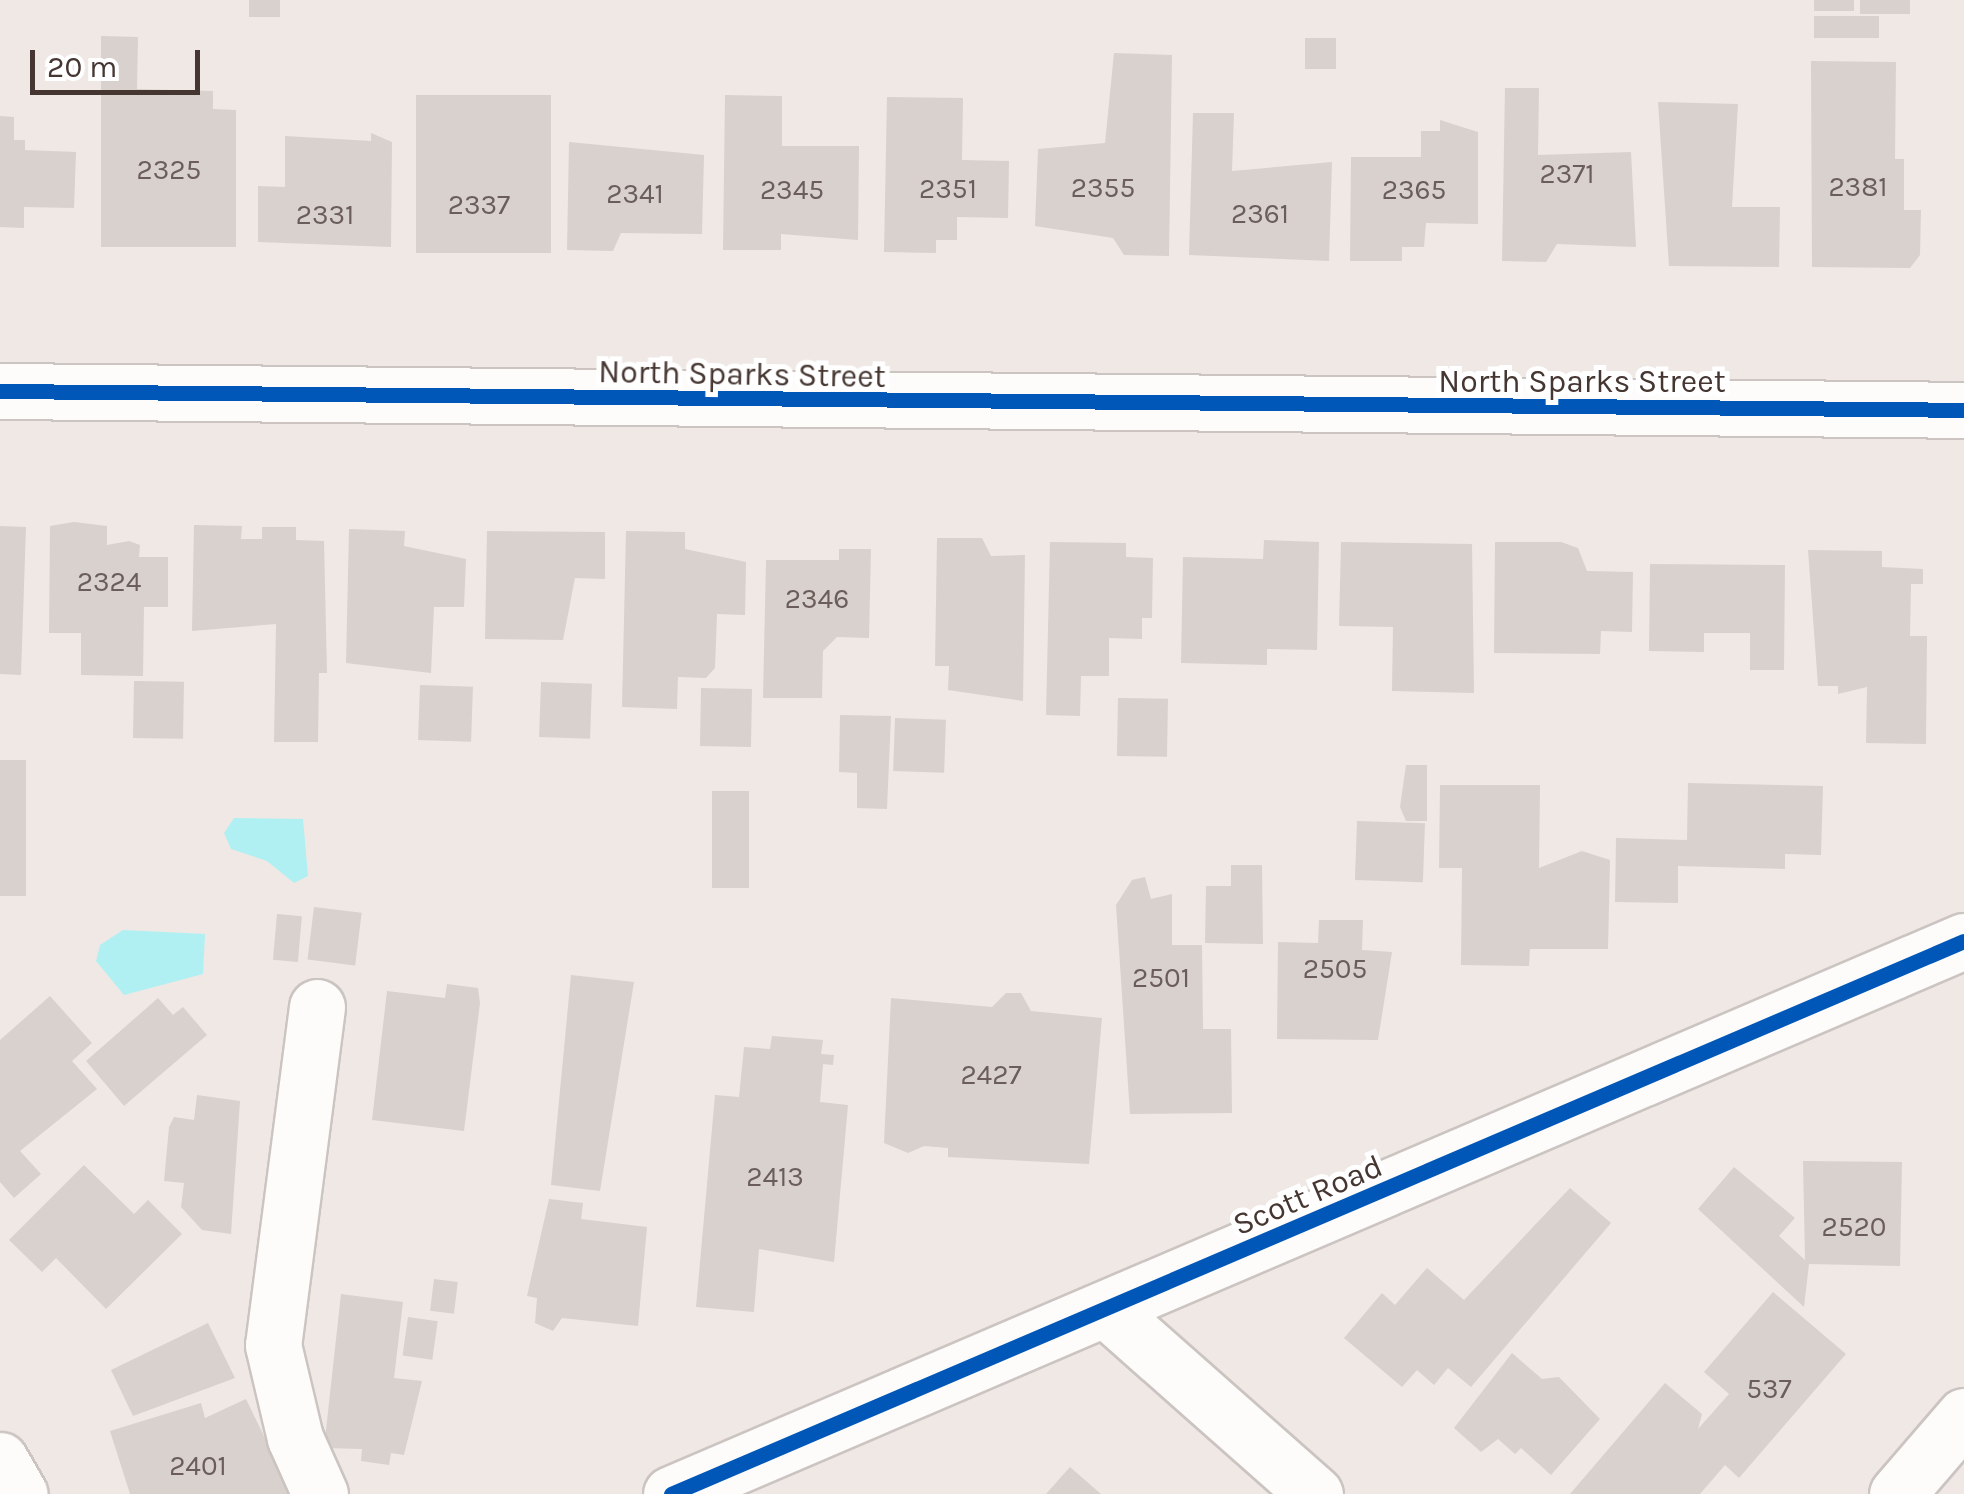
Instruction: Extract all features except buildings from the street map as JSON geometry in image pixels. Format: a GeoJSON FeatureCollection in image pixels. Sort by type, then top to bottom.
{"type":"FeatureCollection","features":[{"type":"Feature","properties":{"kind":"street","name":"North Sparks Street"},"geometry":{"type":"LineString","coordinates":[[0,392],[1964,410]]}},
{"type":"Feature","properties":{"kind":"street","name":"Scott Road"},"geometry":{"type":"LineString","coordinates":[[670,1494],[1110,1312],[1964,941]]}},
{"type":"Feature","properties":{"kind":"street"},"geometry":{"type":"LineString","coordinates":[[317,1008],[273,1344],[295,1438],[320,1494]]}},
{"type":"Feature","properties":{"kind":"street"},"geometry":{"type":"LineString","coordinates":[[1110,1312],[1315,1494]]}},
{"type":"Feature","properties":{"kind":"street"},"geometry":{"type":"LineString","coordinates":[[1898,1494],[1964,1416]]}},
{"type":"Feature","properties":{"kind":"street"},"geometry":{"type":"LineString","coordinates":[[0,1460],[20,1494]]}},
{"type":"Feature","properties":{"kind":"water"},"geometry":{"type":"Polygon","coordinates":[[[234,818],[303,819],[308,876],[294,883],[267,861],[231,849],[224,833],[234,818]]]}},
{"type":"Feature","properties":{"kind":"water"},"geometry":{"type":"Polygon","coordinates":[[[123,930],[205,934],[203,974],[124,995],[96,961],[100,945],[123,930]]]}},
{"type":"Feature","properties":{"kind":"cycle path"},"geometry":{"type":"LineString","coordinates":[[0,391],[1964,410]]}},
{"type":"Feature","properties":{"kind":"cycle path"},"geometry":{"type":"LineString","coordinates":[[671,1494],[1964,941]]}}]}
